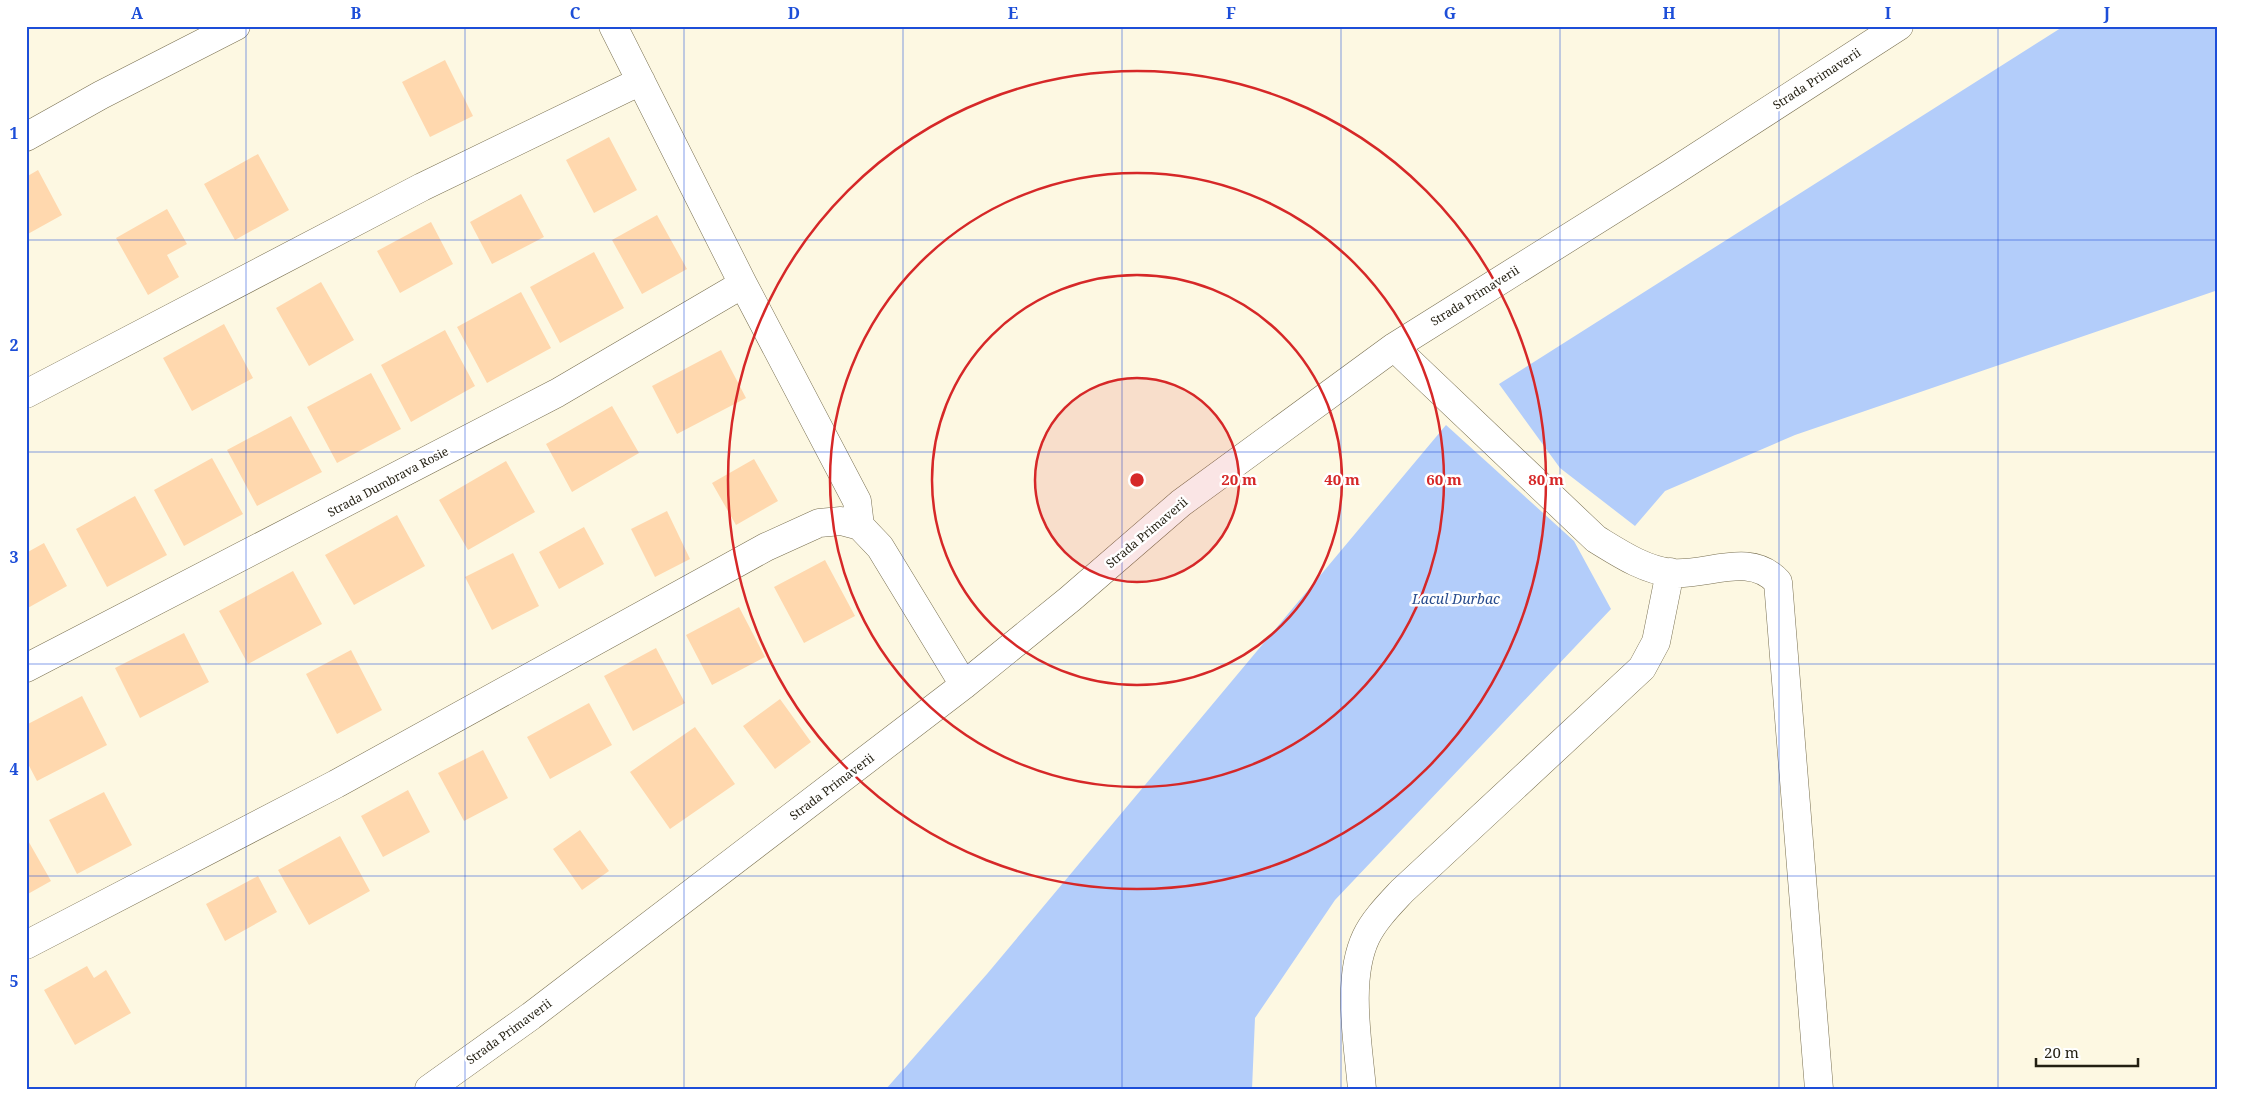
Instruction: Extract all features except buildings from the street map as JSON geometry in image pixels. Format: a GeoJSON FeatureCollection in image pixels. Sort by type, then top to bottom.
{"type":"FeatureCollection","features":[{"type":"Feature","properties":{"kind":"street"},"geometry":{"type":"LineString","coordinates":[[26,137],[102,95],[236,26]]}},
{"type":"Feature","properties":{"kind":"street"},"geometry":{"type":"LineString","coordinates":[[613,26],[743,284],[857,501],[860,526]]}},
{"type":"Feature","properties":{"kind":"street","name":"Strada Primaverii"},"geometry":{"type":"LineString","coordinates":[[430,1089],[531,1016],[964,685],[1070,599],[1181,503],[1394,346],[1670,174],[1899,26]]}},
{"type":"Feature","properties":{"kind":"street"},"geometry":{"type":"LineString","coordinates":[[26,394],[422,187],[641,81]]}},
{"type":"Feature","properties":{"kind":"street","name":"Strada Dumbrava Rosie"},"geometry":{"type":"LineString","coordinates":[[26,668],[557,393],[743,284]]}},
{"type":"Feature","properties":{"kind":"street"},"geometry":{"type":"LineString","coordinates":[[1394,346],[1596,539],[1631,561],[1670,572],[1697,573],[1734,565],[1757,566],[1769,572],[1778,582],[1819,1089]]}},
{"type":"Feature","properties":{"kind":"street"},"geometry":{"type":"LineString","coordinates":[[26,945],[336,784],[766,547],[819,523],[841,521],[860,526],[880,547],[964,685]]}},
{"type":"Feature","properties":{"kind":"street"},"geometry":{"type":"LineString","coordinates":[[1362,1089],[1356,1015],[1357,971],[1366,937],[1384,911],[1402,891],[1642,668],[1656,642],[1670,572]]}},
{"type":"Feature","properties":{"kind":"water"},"geometry":{"type":"Polygon","coordinates":[[[2064,26],[2218,26],[2218,290],[1795,435],[1665,491],[1635,526],[1560,468],[1499,384],[2064,26]]]}},
{"type":"Feature","properties":{"kind":"water","name":"Lacul Durbac"},"geometry":{"type":"Polygon","coordinates":[[[1446,425],[1574,541],[1611,609],[1335,900],[1255,1018],[1252,1089],[886,1089],[987,974],[1446,425]]]}}]}
